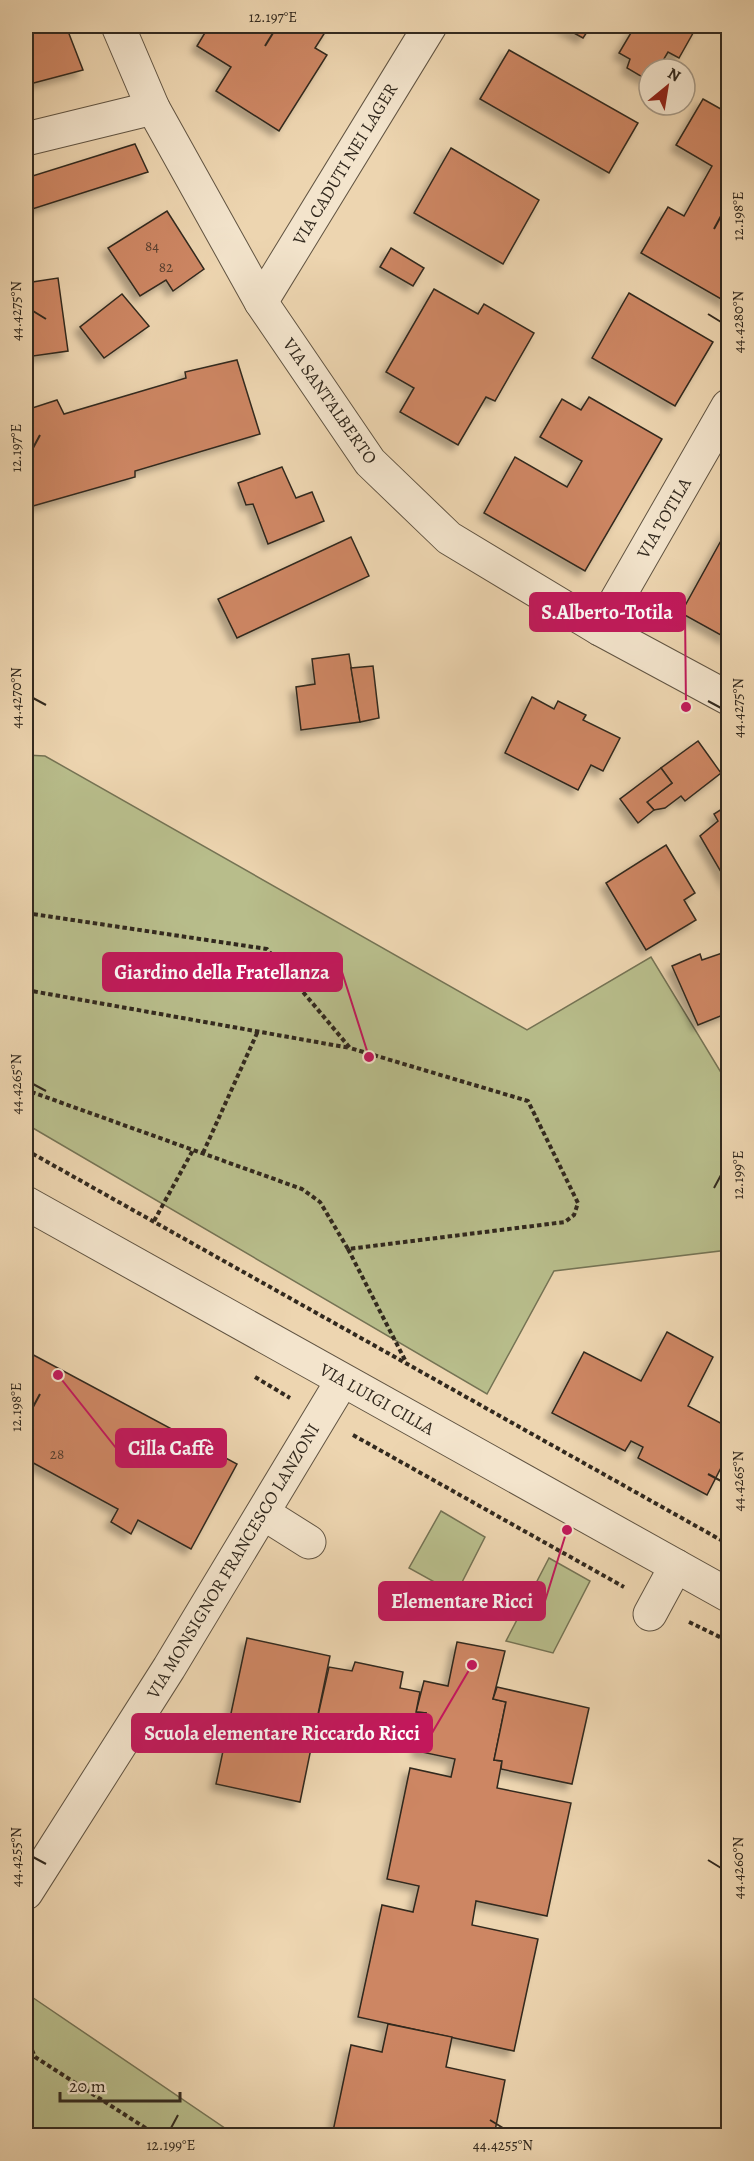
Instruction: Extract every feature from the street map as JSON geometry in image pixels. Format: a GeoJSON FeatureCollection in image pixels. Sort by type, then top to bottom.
{"type":"FeatureCollection","features":[{"type":"Feature","properties":{"kind":"street","name":"VIA SANT'ALBERTO"},"geometry":{"type":"LineString","coordinates":[[118,26],[153,108],[261,302],[370,462],[449,538],[600,629],[729,698]]}},
{"type":"Feature","properties":{"kind":"street","name":"VIA CADUTI NEI LAGER"},"geometry":{"type":"LineString","coordinates":[[261,302],[430,26]]}},
{"type":"Feature","properties":{"kind":"street"},"geometry":{"type":"LineString","coordinates":[[26,139],[153,108]]}},
{"type":"Feature","properties":{"kind":"street","name":"VIA TOTILA"},"geometry":{"type":"LineString","coordinates":[[600,629],[729,406]]}},
{"type":"Feature","properties":{"kind":"street","name":"VIA LUIGI CILLA"},"geometry":{"type":"LineString","coordinates":[[26,1203],[729,1595]]}},
{"type":"Feature","properties":{"kind":"street","name":"VIA MONSIGNOR FRANCESCO LANZONI"},"geometry":{"type":"LineString","coordinates":[[26,1893],[169,1668],[342,1381]]}},
{"type":"Feature","properties":{"kind":"street"},"geometry":{"type":"LineString","coordinates":[[263,1513],[309,1542]]}},
{"type":"Feature","properties":{"kind":"street"},"geometry":{"type":"LineString","coordinates":[[652,1609],[676,1566]]}},
{"type":"Feature","properties":{"kind":"path"},"geometry":{"type":"LineString","coordinates":[[26,914],[267,949],[350,1048]]}},
{"type":"Feature","properties":{"kind":"path"},"geometry":{"type":"LineString","coordinates":[[26,990],[350,1048],[528,1101],[578,1203],[574,1215],[565,1222],[348,1249]]}},
{"type":"Feature","properties":{"kind":"path"},"geometry":{"type":"LineString","coordinates":[[203,1154],[258,1031]]}},
{"type":"Feature","properties":{"kind":"path"},"geometry":{"type":"LineString","coordinates":[[26,1090],[302,1189],[320,1202],[348,1249],[405,1361]]}},
{"type":"Feature","properties":{"kind":"path"},"geometry":{"type":"LineString","coordinates":[[26,1150],[729,1544]]}},
{"type":"Feature","properties":{"kind":"path"},"geometry":{"type":"LineString","coordinates":[[153,1221],[193,1150]]}},
{"type":"Feature","properties":{"kind":"path"},"geometry":{"type":"LineString","coordinates":[[245,1371],[652,1609],[729,1641]]}},
{"type":"Feature","properties":{"kind":"path"},"geometry":{"type":"LineString","coordinates":[[26,2036],[35,2057],[158,2136]]}},
{"type":"Feature","properties":{"kind":"green space"},"geometry":{"type":"Polygon","coordinates":[[[26,755],[45,756],[527,1030],[651,957],[728,1084],[728,1250],[554,1271],[487,1394],[26,1124],[26,755]]]}},
{"type":"Feature","properties":{"kind":"green space"},"geometry":{"type":"Polygon","coordinates":[[[441,1511],[485,1537],[456,1594],[409,1568],[441,1511]]]}},
{"type":"Feature","properties":{"kind":"green space"},"geometry":{"type":"Polygon","coordinates":[[[549,1558],[590,1581],[553,1653],[506,1641],[549,1558]]]}},
{"type":"Feature","properties":{"kind":"green space"},"geometry":{"type":"Polygon","coordinates":[[[26,1993],[235,2135],[26,2135],[26,1993]]]}},
{"type":"Feature","properties":{"kind":"building"},"geometry":{"type":"Polygon","coordinates":[[[26,26],[66,26],[83,70],[26,85],[26,26]]]}},
{"type":"Feature","properties":{"kind":"building"},"geometry":{"type":"Polygon","coordinates":[[[209,26],[329,26],[315,48],[327,55],[279,131],[216,91],[231,67],[197,46],[209,26]]]}},
{"type":"Feature","properties":{"kind":"building"},"geometry":{"type":"Polygon","coordinates":[[[561,26],[591,26],[583,38],[561,26]]]}},
{"type":"Feature","properties":{"kind":"building"},"geometry":{"type":"Polygon","coordinates":[[[635,26],[697,26],[680,57],[668,52],[665,57],[637,57],[637,74],[627,68],[630,59],[619,53],[635,26]]]}},
{"type":"Feature","properties":{"kind":"building"},"geometry":{"type":"Polygon","coordinates":[[[509,50],[638,123],[609,173],[480,99],[509,50]]]}},
{"type":"Feature","properties":{"kind":"building"},"geometry":{"type":"Polygon","coordinates":[[[703,99],[728,113],[728,303],[641,253],[668,207],[684,216],[712,166],[676,145],[692,117],[697,117],[697,109],[703,99]]]}},
{"type":"Feature","properties":{"kind":"building"},"geometry":{"type":"Polygon","coordinates":[[[135,144],[148,172],[26,211],[26,178],[135,144]]]}},
{"type":"Feature","properties":{"kind":"building"},"geometry":{"type":"Polygon","coordinates":[[[451,148],[539,200],[503,264],[414,213],[451,148]]]}},
{"type":"Feature","properties":{"kind":"building"},"geometry":{"type":"Polygon","coordinates":[[[167,211],[204,269],[173,291],[166,280],[140,296],[108,248],[167,211]]]}},
{"type":"Feature","properties":{"kind":"building"},"geometry":{"type":"Polygon","coordinates":[[[391,248],[424,268],[413,286],[380,267],[391,248]]]}},
{"type":"Feature","properties":{"kind":"building"},"geometry":{"type":"Polygon","coordinates":[[[58,278],[68,351],[26,357],[26,283],[58,278]]]}},
{"type":"Feature","properties":{"kind":"building"},"geometry":{"type":"Polygon","coordinates":[[[434,289],[478,314],[484,304],[534,333],[495,401],[486,397],[458,445],[400,412],[414,388],[386,372],[434,289]]]}},
{"type":"Feature","properties":{"kind":"building"},"geometry":{"type":"Polygon","coordinates":[[[629,293],[713,342],[675,406],[592,358],[629,293]]]}},
{"type":"Feature","properties":{"kind":"building"},"geometry":{"type":"Polygon","coordinates":[[[122,294],[149,326],[104,358],[80,327],[122,294]]]}},
{"type":"Feature","properties":{"kind":"building"},"geometry":{"type":"Polygon","coordinates":[[[237,360],[260,434],[135,471],[135,477],[26,508],[26,410],[57,400],[64,414],[186,378],[185,372],[237,360]]]}},
{"type":"Feature","properties":{"kind":"building"},"geometry":{"type":"Polygon","coordinates":[[[589,397],[662,439],[585,571],[484,513],[515,457],[567,487],[582,461],[540,437],[562,399],[581,410],[589,397]]]}},
{"type":"Feature","properties":{"kind":"building"},"geometry":{"type":"Polygon","coordinates":[[[282,467],[296,498],[312,492],[324,521],[268,544],[253,504],[246,505],[238,483],[282,467]]]}},
{"type":"Feature","properties":{"kind":"building"},"geometry":{"type":"Polygon","coordinates":[[[728,528],[728,639],[681,613],[728,528]]]}},
{"type":"Feature","properties":{"kind":"building"},"geometry":{"type":"Polygon","coordinates":[[[351,537],[369,576],[237,638],[218,599],[351,537]]]}},
{"type":"Feature","properties":{"kind":"building"},"geometry":{"type":"Polygon","coordinates":[[[349,654],[360,722],[301,730],[296,687],[315,684],[312,659],[349,654]]]}},
{"type":"Feature","properties":{"kind":"building"},"geometry":{"type":"Polygon","coordinates":[[[373,666],[379,718],[360,722],[351,668],[373,666]]]}},
{"type":"Feature","properties":{"kind":"building"},"geometry":{"type":"Polygon","coordinates":[[[532,697],[554,709],[558,701],[586,715],[583,720],[620,738],[603,771],[591,765],[578,790],[505,753],[532,697]]]}},
{"type":"Feature","properties":{"kind":"building"},"geometry":{"type":"Polygon","coordinates":[[[698,741],[721,773],[685,801],[681,796],[665,808],[654,810],[647,802],[672,783],[661,768],[698,741]]]}},
{"type":"Feature","properties":{"kind":"building"},"geometry":{"type":"Polygon","coordinates":[[[661,768],[672,783],[647,802],[654,810],[638,823],[620,799],[661,768]]]}},
{"type":"Feature","properties":{"kind":"building"},"geometry":{"type":"Polygon","coordinates":[[[728,805],[728,884],[700,836],[718,821],[714,814],[728,805]]]}},
{"type":"Feature","properties":{"kind":"building"},"geometry":{"type":"Polygon","coordinates":[[[666,845],[695,893],[684,900],[696,920],[646,950],[606,883],[666,845]]]}},
{"type":"Feature","properties":{"kind":"building"},"geometry":{"type":"Polygon","coordinates":[[[728,951],[728,1013],[698,1025],[672,966],[700,954],[702,960],[728,951]]]}},
{"type":"Feature","properties":{"kind":"building"},"geometry":{"type":"Polygon","coordinates":[[[667,1332],[713,1357],[688,1406],[728,1427],[728,1454],[707,1495],[638,1458],[643,1447],[631,1441],[625,1451],[552,1413],[584,1352],[641,1381],[667,1332]]]}},
{"type":"Feature","properties":{"kind":"building"},"geometry":{"type":"Polygon","coordinates":[[[26,1351],[237,1464],[191,1549],[138,1520],[131,1534],[111,1522],[118,1509],[26,1459],[26,1351]]]}},
{"type":"Feature","properties":{"kind":"building"},"geometry":{"type":"Polygon","coordinates":[[[247,1638],[330,1656],[300,1802],[216,1784],[247,1638]]]}},
{"type":"Feature","properties":{"kind":"building"},"geometry":{"type":"Polygon","coordinates":[[[457,1642],[505,1651],[493,1699],[506,1702],[494,1760],[502,1761],[497,1788],[571,1803],[547,1916],[476,1901],[472,1925],[538,1939],[514,2051],[358,2017],[382,1905],[413,1912],[419,1886],[387,1879],[410,1768],[451,1777],[455,1759],[417,1751],[426,1713],[416,1712],[424,1681],[448,1686],[457,1642]]]}},
{"type":"Feature","properties":{"kind":"building"},"geometry":{"type":"Polygon","coordinates":[[[355,1662],[403,1672],[400,1688],[420,1692],[416,1712],[426,1713],[421,1736],[393,1730],[390,1743],[341,1733],[341,1725],[317,1720],[329,1667],[352,1671],[355,1662]]]}},
{"type":"Feature","properties":{"kind":"building"},"geometry":{"type":"Polygon","coordinates":[[[497,1687],[589,1708],[572,1784],[501,1769],[502,1761],[494,1760],[506,1702],[493,1699],[497,1687]]]}},
{"type":"Feature","properties":{"kind":"building"},"geometry":{"type":"Polygon","coordinates":[[[388,2024],[452,2037],[446,2067],[505,2080],[494,2136],[332,2136],[351,2045],[382,2052],[388,2024]]]}},
{"type":"Feature","properties":{"kind":"place","name":"S.Alberto-Totila"},"geometry":{"type":"Point","coordinates":[686,707]}},
{"type":"Feature","properties":{"kind":"place","name":"Giardino della Fratellanza"},"geometry":{"type":"Point","coordinates":[369,1057]}},
{"type":"Feature","properties":{"kind":"place","name":"Cilla Caffè"},"geometry":{"type":"Point","coordinates":[58,1375]}},
{"type":"Feature","properties":{"kind":"place","name":"Elementare Ricci"},"geometry":{"type":"Point","coordinates":[567,1530]}},
{"type":"Feature","properties":{"kind":"place","name":"Scuola elementare Riccardo Ricci"},"geometry":{"type":"Point","coordinates":[472,1665]}}]}
